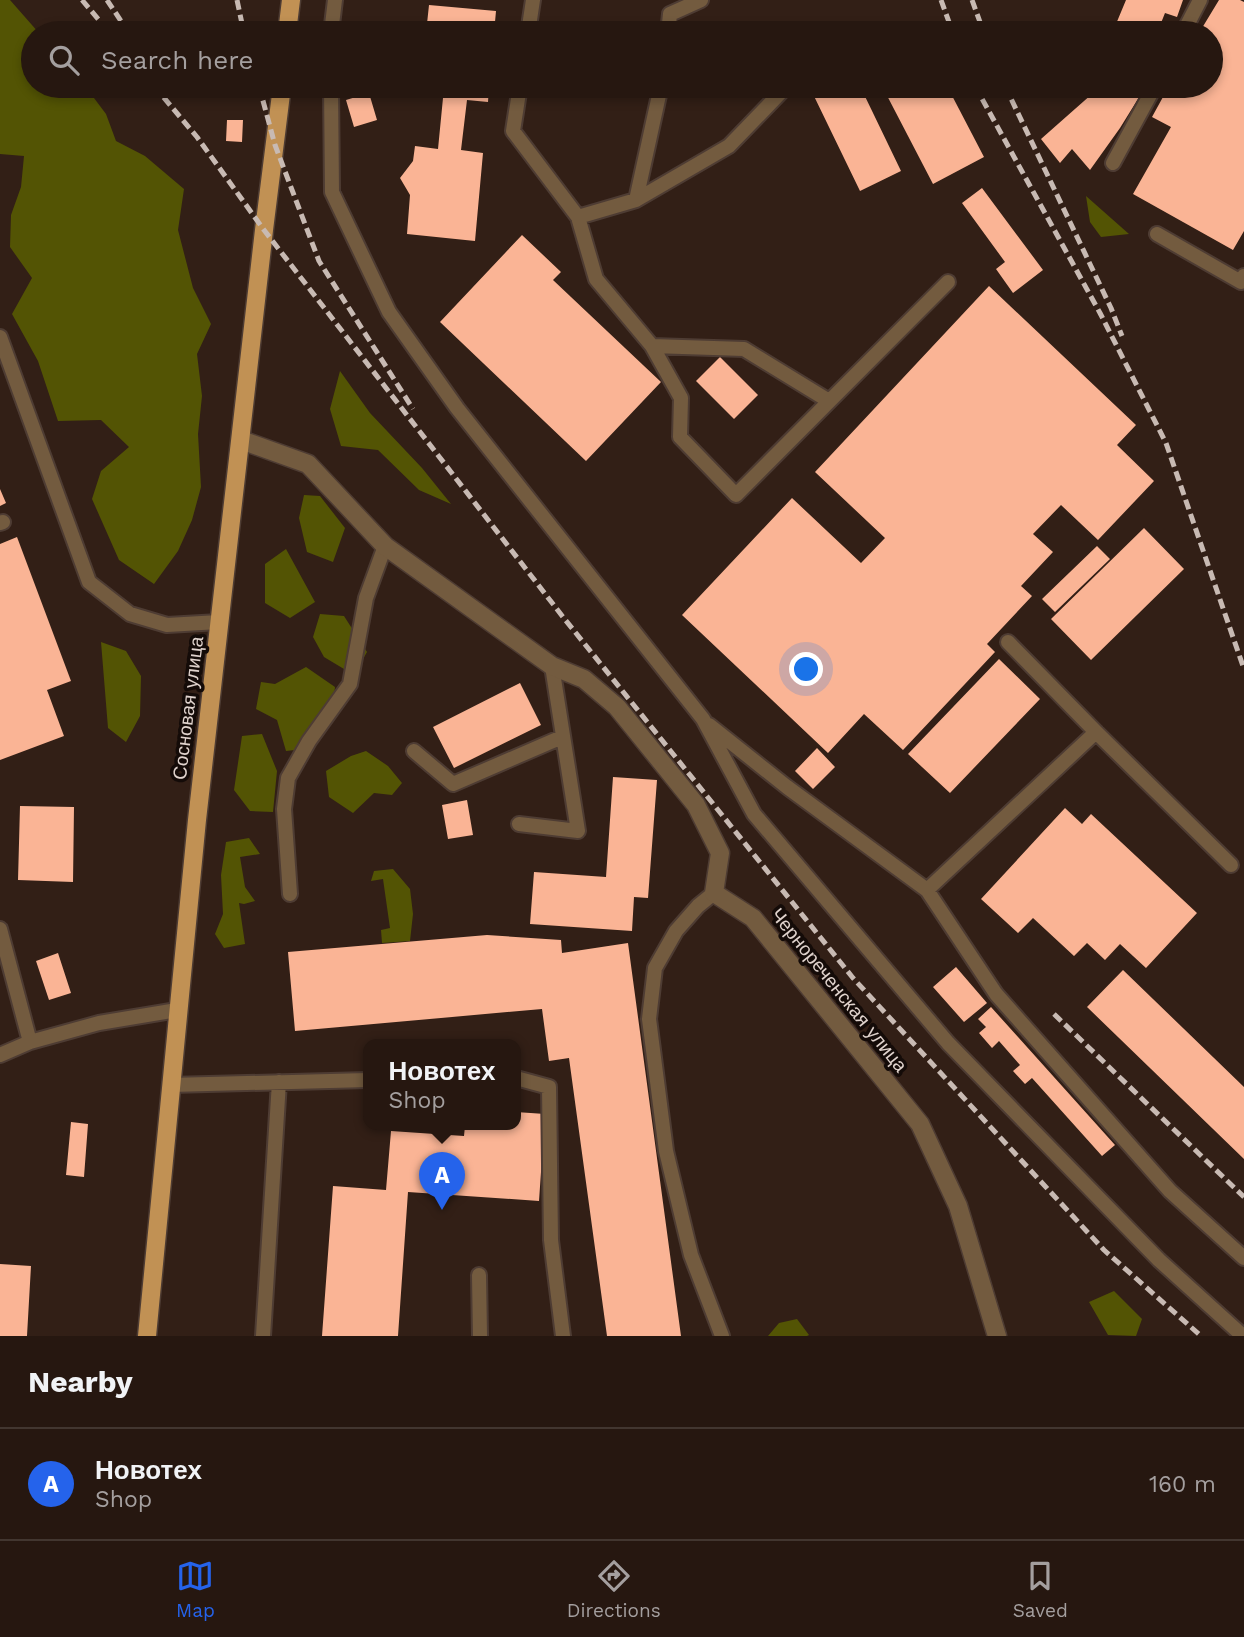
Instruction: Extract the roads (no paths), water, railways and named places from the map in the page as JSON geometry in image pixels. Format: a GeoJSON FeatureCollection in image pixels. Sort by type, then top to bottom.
{"type":"FeatureCollection","features":[{"type":"Feature","properties":{"kind":"main road"},"geometry":{"type":"LineString","coordinates":[[289,21],[291,0]]}},
{"type":"Feature","properties":{"kind":"main road","name":"Сосновая улица"},"geometry":{"type":"LineString","coordinates":[[147,1336],[197,820],[280,98]]}},
{"type":"Feature","properties":{"kind":"street"},"geometry":{"type":"LineString","coordinates":[[241,440],[308,464],[385,547],[552,666],[584,679],[617,707],[696,806],[719,853],[714,893]]}},
{"type":"Feature","properties":{"kind":"street","name":"Чернореченская улица"},"geometry":{"type":"LineString","coordinates":[[714,893],[753,918],[920,1124],[958,1206],[997,1336]]}},
{"type":"Feature","properties":{"kind":"lane"},"geometry":{"type":"LineString","coordinates":[[332,21],[335,0]]}},
{"type":"Feature","properties":{"kind":"lane"},"geometry":{"type":"LineString","coordinates":[[530,21],[533,0]]}},
{"type":"Feature","properties":{"kind":"lane"},"geometry":{"type":"LineString","coordinates":[[669,21],[670,14],[701,0]]}},
{"type":"Feature","properties":{"kind":"lane"},"geometry":{"type":"LineString","coordinates":[[1189,21],[1200,0]]}},
{"type":"Feature","properties":{"kind":"lane"},"geometry":{"type":"LineString","coordinates":[[331,98],[332,192],[389,312],[457,408],[703,719],[754,814],[948,1043],[1158,1260],[1243,1336]]}},
{"type":"Feature","properties":{"kind":"lane"},"geometry":{"type":"LineString","coordinates":[[518,98],[513,131],[578,217],[596,279],[652,346],[681,398],[680,437],[736,495],[948,282]]}},
{"type":"Feature","properties":{"kind":"lane"},"geometry":{"type":"LineString","coordinates":[[636,200],[658,98]]}},
{"type":"Feature","properties":{"kind":"lane"},"geometry":{"type":"LineString","coordinates":[[578,217],[636,200],[729,146],[775,98]]}},
{"type":"Feature","properties":{"kind":"lane"},"geometry":{"type":"LineString","coordinates":[[1113,163],[1148,98]]}},
{"type":"Feature","properties":{"kind":"lane"},"geometry":{"type":"LineString","coordinates":[[1157,234],[1241,282],[1244,276]]}},
{"type":"Feature","properties":{"kind":"lane"},"geometry":{"type":"LineString","coordinates":[[0,337],[89,582],[130,614],[142,618],[167,625],[219,622]]}},
{"type":"Feature","properties":{"kind":"lane"},"geometry":{"type":"LineString","coordinates":[[652,346],[744,349],[828,401]]}},
{"type":"Feature","properties":{"kind":"lane"},"geometry":{"type":"LineString","coordinates":[[290,894],[284,808],[288,778],[309,741],[350,684],[366,598],[385,547]]}},
{"type":"Feature","properties":{"kind":"lane"},"geometry":{"type":"LineString","coordinates":[[1007,642],[1231,865]]}},
{"type":"Feature","properties":{"kind":"lane"},"geometry":{"type":"LineString","coordinates":[[519,824],[578,831],[552,666]]}},
{"type":"Feature","properties":{"kind":"lane"},"geometry":{"type":"LineString","coordinates":[[703,719],[788,787],[927,890],[996,994],[1170,1191],[1244,1258]]}},
{"type":"Feature","properties":{"kind":"lane"},"geometry":{"type":"LineString","coordinates":[[927,890],[1096,732]]}},
{"type":"Feature","properties":{"kind":"lane"},"geometry":{"type":"LineString","coordinates":[[414,751],[453,784],[562,737]]}},
{"type":"Feature","properties":{"kind":"lane"},"geometry":{"type":"LineString","coordinates":[[714,893],[698,906],[676,931],[655,968],[649,1019],[666,1151],[691,1255],[722,1336]]}},
{"type":"Feature","properties":{"kind":"lane"},"geometry":{"type":"LineString","coordinates":[[0,929],[30,1042]]}},
{"type":"Feature","properties":{"kind":"lane"},"geometry":{"type":"LineString","coordinates":[[0,1055],[30,1042],[99,1023],[177,1010]]}},
{"type":"Feature","properties":{"kind":"lane"},"geometry":{"type":"LineString","coordinates":[[521,1079],[549,1087],[551,1240],[564,1336]]}},
{"type":"Feature","properties":{"kind":"lane"},"geometry":{"type":"LineString","coordinates":[[170,1085],[363,1080]]}},
{"type":"Feature","properties":{"kind":"lane"},"geometry":{"type":"LineString","coordinates":[[263,1336],[279,1082]]}},
{"type":"Feature","properties":{"kind":"lane"},"geometry":{"type":"LineString","coordinates":[[479,1275],[480,1336]]}},
{"type":"Feature","properties":{"kind":"railway"},"geometry":{"type":"LineString","coordinates":[[82,0],[100,21]]}},
{"type":"Feature","properties":{"kind":"railway"},"geometry":{"type":"LineString","coordinates":[[107,0],[121,21]]}},
{"type":"Feature","properties":{"kind":"railway"},"geometry":{"type":"LineString","coordinates":[[237,0],[241,21]]}},
{"type":"Feature","properties":{"kind":"railway"},"geometry":{"type":"LineString","coordinates":[[941,0],[949,21]]}},
{"type":"Feature","properties":{"kind":"railway"},"geometry":{"type":"LineString","coordinates":[[972,0],[980,21]]}},
{"type":"Feature","properties":{"kind":"railway"},"geometry":{"type":"LineString","coordinates":[[164,98],[197,137],[264,230],[563,617],[853,978],[1104,1250],[1201,1336]]}},
{"type":"Feature","properties":{"kind":"railway"},"geometry":{"type":"LineString","coordinates":[[262,98],[275,145],[319,261],[413,409]]}},
{"type":"Feature","properties":{"kind":"railway"},"geometry":{"type":"LineString","coordinates":[[982,98],[1100,313],[1166,443],[1244,669]]}},
{"type":"Feature","properties":{"kind":"railway"},"geometry":{"type":"LineString","coordinates":[[1011,98],[1122,336]]}},
{"type":"Feature","properties":{"kind":"railway"},"geometry":{"type":"LineString","coordinates":[[1054,1014],[1244,1197]]}},
{"type":"Feature","properties":{"kind":"place","name":"Новотех"},"geometry":{"type":"Point","coordinates":[442,1210]}}]}
